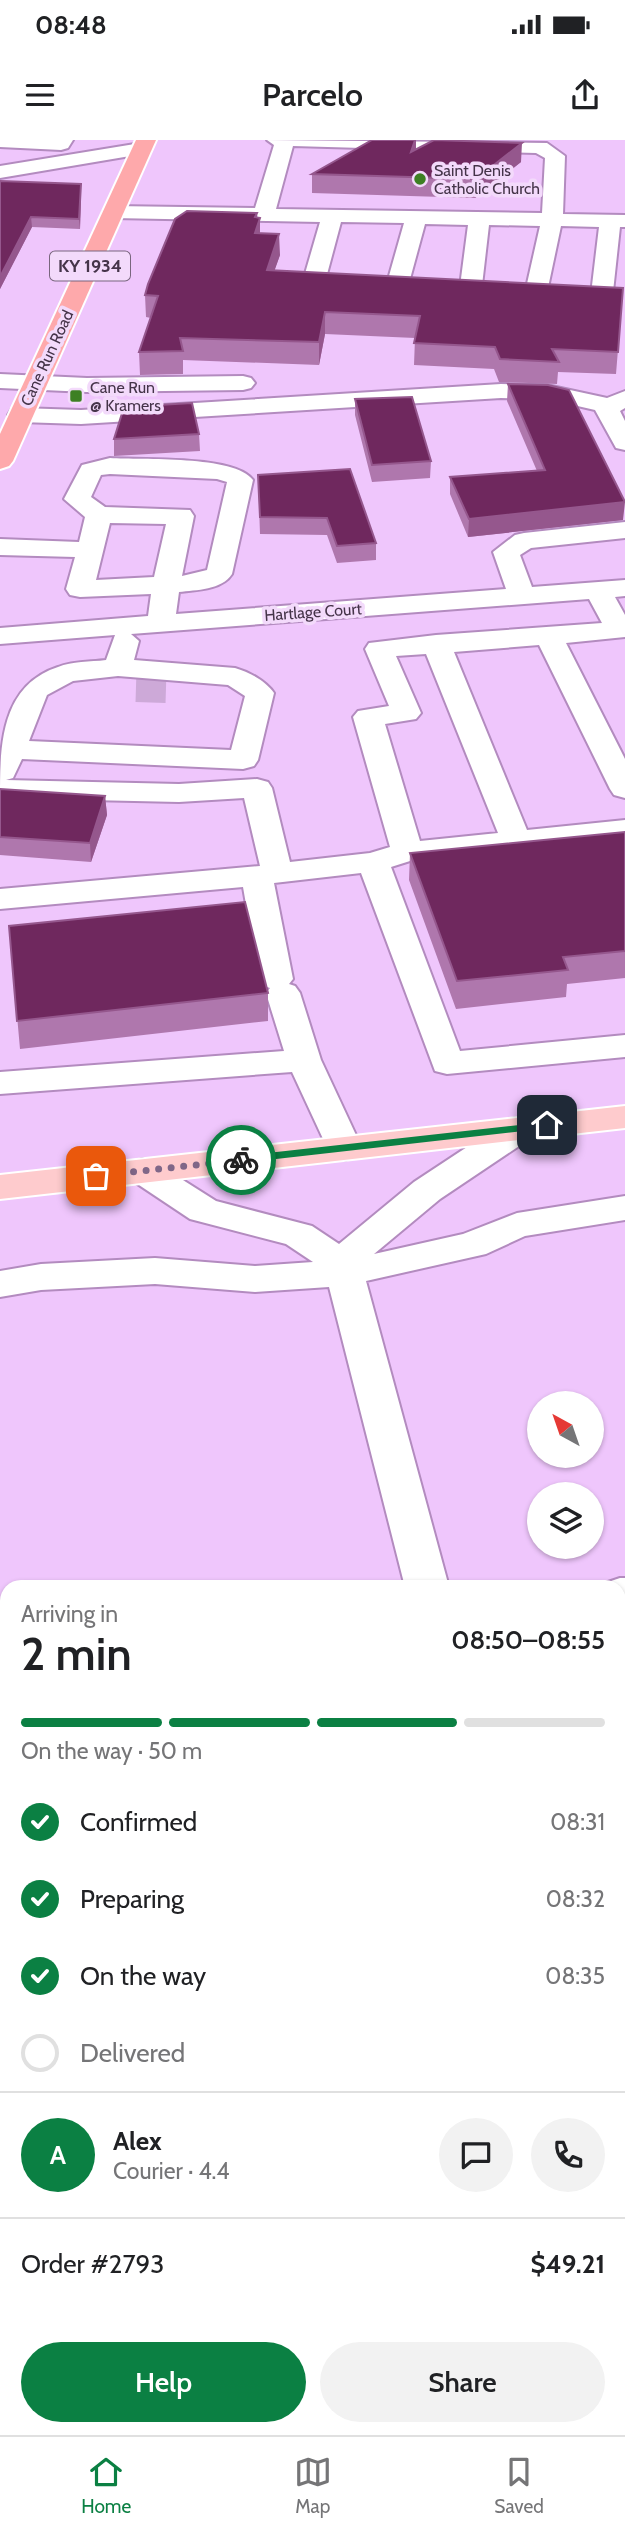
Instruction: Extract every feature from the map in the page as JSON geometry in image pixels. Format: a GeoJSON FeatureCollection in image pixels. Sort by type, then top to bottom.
{"type":"FeatureCollection","features":[{"type":"Feature","properties":{"kind":"highway","name":"Cane Run Road"},"geometry":{"type":"LineString","coordinates":[[0,461],[12,419],[36,381],[144,145]]}},
{"type":"Feature","properties":{"kind":"main road"},"geometry":{"type":"LineString","coordinates":[[0,1187],[625,1117]]}},
{"type":"Feature","properties":{"kind":"street"},"geometry":{"type":"LineString","coordinates":[[0,141],[61,144],[62,140]]}},
{"type":"Feature","properties":{"kind":"street"},"geometry":{"type":"LineString","coordinates":[[277,140],[540,147],[555,156],[552,220],[535,297]]}},
{"type":"Feature","properties":{"kind":"street"},"geometry":{"type":"LineString","coordinates":[[264,215],[285,140]]}},
{"type":"Feature","properties":{"kind":"street"},"geometry":{"type":"LineString","coordinates":[[0,172],[144,145]]}},
{"type":"Feature","properties":{"kind":"street"},"geometry":{"type":"LineString","coordinates":[[113,212],[617,221],[601,301],[445,292]]}},
{"type":"Feature","properties":{"kind":"street"},"geometry":{"type":"LineString","coordinates":[[332,216],[313,284],[421,291]]}},
{"type":"Feature","properties":{"kind":"street"},"geometry":{"type":"LineString","coordinates":[[396,290],[416,218]]}},
{"type":"Feature","properties":{"kind":"street"},"geometry":{"type":"LineString","coordinates":[[470,294],[478,219]]}},
{"type":"Feature","properties":{"kind":"street"},"geometry":{"type":"LineString","coordinates":[[0,381],[88,385],[258,383]]}},
{"type":"Feature","properties":{"kind":"street"},"geometry":{"type":"LineString","coordinates":[[12,419],[501,391],[547,391],[618,402]]}},
{"type":"Feature","properties":{"kind":"street"},"geometry":{"type":"LineString","coordinates":[[618,402],[606,408],[625,443]]}},
{"type":"Feature","properties":{"kind":"street"},"geometry":{"type":"LineString","coordinates":[[99,515],[80,589],[166,585],[200,582],[219,574],[240,480],[233,475],[217,471],[110,466],[91,470],[77,499],[99,515],[181,516],[166,585],[161,623]]}},
{"type":"Feature","properties":{"kind":"street"},"geometry":{"type":"LineString","coordinates":[[522,596],[506,552],[524,541],[625,530]]}},
{"type":"Feature","properties":{"kind":"street"},"geometry":{"type":"LineString","coordinates":[[0,547],[91,550]]}},
{"type":"Feature","properties":{"kind":"street"},"geometry":{"type":"LineString","coordinates":[[407,852],[368,717],[406,713],[379,649],[622,629],[611,589]]}},
{"type":"Feature","properties":{"kind":"street","name":"Hartlage Court"},"geometry":{"type":"LineString","coordinates":[[0,636],[611,589]]}},
{"type":"Feature","properties":{"kind":"street"},"geometry":{"type":"LineString","coordinates":[[127,677],[129,626]]}},
{"type":"Feature","properties":{"kind":"street"},"geometry":{"type":"LineString","coordinates":[[550,636],[625,789]]}},
{"type":"Feature","properties":{"kind":"street"},"geometry":{"type":"LineString","coordinates":[[436,643],[516,840]]}},
{"type":"Feature","properties":{"kind":"street"},"geometry":{"type":"LineString","coordinates":[[0,779],[35,691],[65,673],[127,677],[235,677],[260,693]]}},
{"type":"Feature","properties":{"kind":"street"},"geometry":{"type":"LineString","coordinates":[[168,688],[260,693]]}},
{"type":"Feature","properties":{"kind":"street"},"geometry":{"type":"LineString","coordinates":[[10,749],[243,760],[260,693]]}},
{"type":"Feature","properties":{"kind":"street"},"geometry":{"type":"LineString","coordinates":[[0,789],[178,793],[257,788],[279,986],[304,1060],[344,1148]]}},
{"type":"Feature","properties":{"kind":"street"},"geometry":{"type":"LineString","coordinates":[[0,802],[143,808],[178,793]]}},
{"type":"Feature","properties":{"kind":"street"},"geometry":{"type":"LineString","coordinates":[[0,899],[267,875],[373,862],[407,852],[625,829]]}},
{"type":"Feature","properties":{"kind":"street"},"geometry":{"type":"LineString","coordinates":[[373,862],[447,1063],[625,1045]]}},
{"type":"Feature","properties":{"kind":"street"},"geometry":{"type":"LineString","coordinates":[[0,1083],[304,1060]]}},
{"type":"Feature","properties":{"kind":"street"},"geometry":{"type":"LineString","coordinates":[[344,1269],[364,1241],[418,1195],[521,1128]]}},
{"type":"Feature","properties":{"kind":"street"},"geometry":{"type":"LineString","coordinates":[[143,1171],[203,1210],[299,1235],[344,1269],[426,1580]]}},
{"type":"Feature","properties":{"kind":"street"},"geometry":{"type":"LineString","coordinates":[[0,1284],[41,1277],[155,1271],[255,1279],[344,1269],[473,1245],[517,1224],[625,1209]]}},
{"type":"Feature","properties":{"kind":"building"},"geometry":{"type":"Polygon","coordinates":[[[372,140],[415,140],[411,152],[434,140],[522,143],[476,179],[312,174],[372,140]]]}},
{"type":"Feature","properties":{"kind":"building"},"geometry":{"type":"Polygon","coordinates":[[[0,181],[81,184],[79,219],[31,217],[0,277],[0,181]]]}},
{"type":"Feature","properties":{"kind":"building"},"geometry":{"type":"Polygon","coordinates":[[[187,211],[257,213],[255,217],[260,218],[255,233],[279,234],[267,270],[623,288],[618,352],[552,349],[559,362],[500,359],[495,347],[414,343],[420,316],[325,312],[319,342],[180,338],[183,351],[139,352],[158,296],[145,295],[148,284],[175,219],[187,211]]]}},
{"type":"Feature","properties":{"kind":"building"},"geometry":{"type":"Polygon","coordinates":[[[508,384],[548,385],[569,390],[625,502],[469,519],[450,477],[545,470],[508,384]]]}},
{"type":"Feature","properties":{"kind":"building"},"geometry":{"type":"Polygon","coordinates":[[[412,397],[431,461],[372,465],[355,399],[412,397]]]}},
{"type":"Feature","properties":{"kind":"building"},"geometry":{"type":"Polygon","coordinates":[[[192,403],[199,434],[114,439],[124,407],[192,403]]]}},
{"type":"Feature","properties":{"kind":"building"},"geometry":{"type":"Polygon","coordinates":[[[350,469],[376,543],[337,546],[327,518],[260,517],[258,475],[350,469]]]}},
{"type":"Feature","properties":{"kind":"building"},"geometry":{"type":"Polygon","coordinates":[[[0,789],[105,796],[90,843],[0,837],[0,789]]]}},
{"type":"Feature","properties":{"kind":"building"},"geometry":{"type":"Polygon","coordinates":[[[625,832],[625,951],[563,957],[568,970],[457,981],[410,853],[625,832]]]}},
{"type":"Feature","properties":{"kind":"building"},"geometry":{"type":"Polygon","coordinates":[[[245,902],[268,993],[17,1021],[9,926],[245,902]]]}},
{"type":"Feature","properties":{"kind":"tunnel"},"geometry":{"type":"LineString","coordinates":[[136,687],[168,688]]}},
{"type":"Feature","properties":{"kind":"way so far"},"geometry":{"type":"LineString","coordinates":[[96,1176],[241,1160]]}},
{"type":"Feature","properties":{"kind":"place","name":"Saint Denis Catholic Church"},"geometry":{"type":"Point","coordinates":[420,179]}},
{"type":"Feature","properties":{"kind":"place","name":"Cane Run @ Kramers"},"geometry":{"type":"Point","coordinates":[76,396]}},
{"type":"Feature","properties":{"kind":"route"},"geometry":{"type":"LineString","coordinates":[[241,1160],[547,1125]]}}]}
